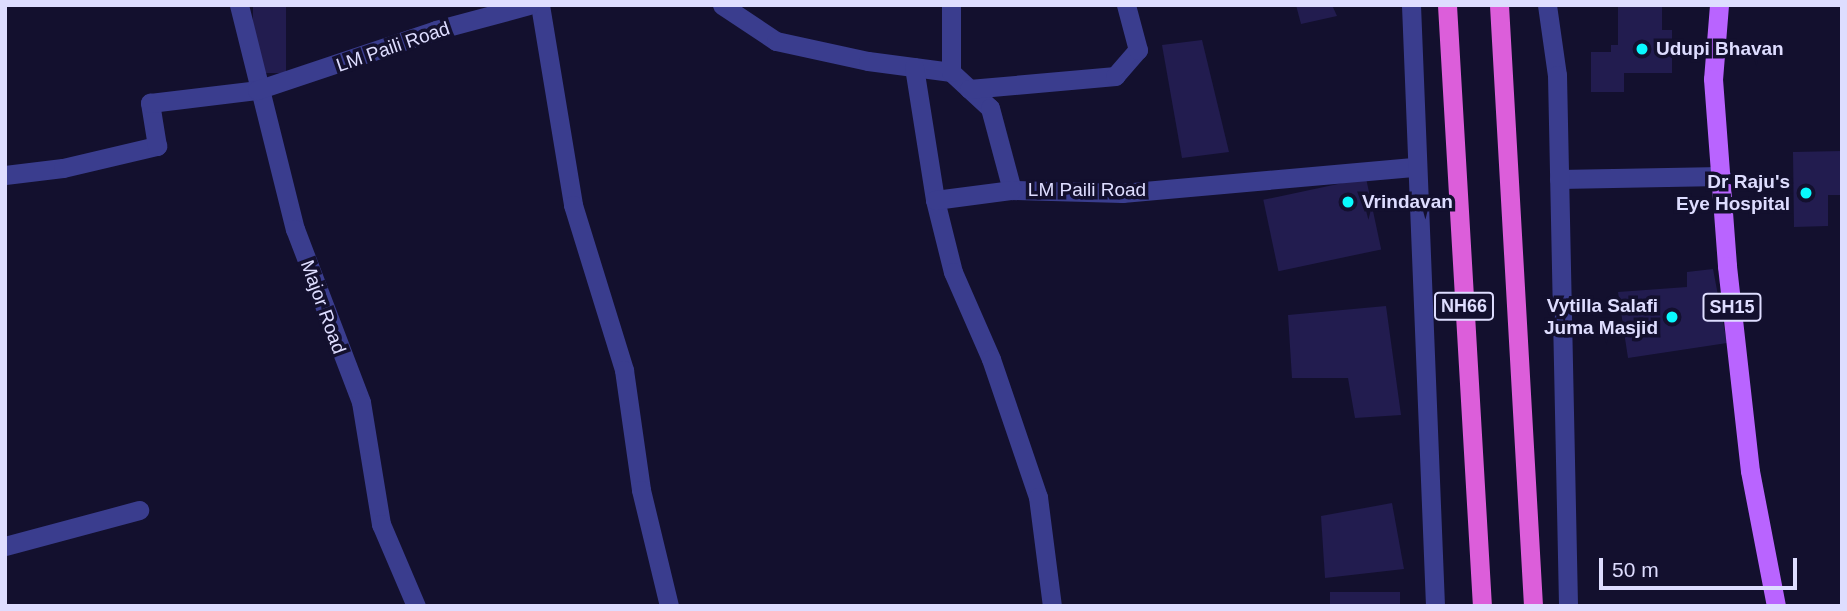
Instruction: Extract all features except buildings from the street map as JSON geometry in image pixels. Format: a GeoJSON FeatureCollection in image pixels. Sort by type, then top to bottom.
{"type":"FeatureCollection","features":[{"type":"Feature","properties":{"kind":"highway","name":"NH66"},"geometry":{"type":"LineString","coordinates":[[1447,5],[1482,606]]}},
{"type":"Feature","properties":{"kind":"highway","name":"NH66"},"geometry":{"type":"LineString","coordinates":[[1499,5],[1533,606]]}},
{"type":"Feature","properties":{"kind":"main road","name":"SH15"},"geometry":{"type":"LineString","coordinates":[[1719,5],[1713,79],[1721,176],[1750,471],[1776,606]]}},
{"type":"Feature","properties":{"kind":"street","name":"Major Road"},"geometry":{"type":"LineString","coordinates":[[239,5],[257,90],[295,229],[361,402],[381,524],[416,606]]}},
{"type":"Feature","properties":{"kind":"street","name":"LM Paili Road"},"geometry":{"type":"LineString","coordinates":[[5,175],[63,168],[157,146],[150,103],[257,90],[436,30],[529,5]]}},
{"type":"Feature","properties":{"kind":"street"},"geometry":{"type":"LineString","coordinates":[[540,5],[573,205],[624,370],[640,490],[669,606]]}},
{"type":"Feature","properties":{"kind":"street"},"geometry":{"type":"LineString","coordinates":[[722,5],[776,41],[951,72],[951,5]]}},
{"type":"Feature","properties":{"kind":"street"},"geometry":{"type":"LineString","coordinates":[[969,89],[1115,76],[1138,50],[1126,5]]}},
{"type":"Feature","properties":{"kind":"street"},"geometry":{"type":"LineString","coordinates":[[1410,5],[1435,606]]}},
{"type":"Feature","properties":{"kind":"street"},"geometry":{"type":"LineString","coordinates":[[1547,5],[1557,75],[1568,606]]}},
{"type":"Feature","properties":{"kind":"street"},"geometry":{"type":"LineString","coordinates":[[914,67],[935,200],[953,272],[991,359],[1038,497],[1052,606]]}},
{"type":"Feature","properties":{"kind":"street","name":"LM Paili Road"},"geometry":{"type":"LineString","coordinates":[[951,72],[990,108],[1012,190],[1122,193],[1416,167]]}},
{"type":"Feature","properties":{"kind":"street"},"geometry":{"type":"LineString","coordinates":[[1559,179],[1721,176]]}},
{"type":"Feature","properties":{"kind":"street"},"geometry":{"type":"LineString","coordinates":[[935,200],[1012,190]]}},
{"type":"Feature","properties":{"kind":"street"},"geometry":{"type":"LineString","coordinates":[[5,546],[139,510]]}},
{"type":"Feature","properties":{"kind":"place","name":"Udupi Bhavan"},"geometry":{"type":"Point","coordinates":[1642,49]}},
{"type":"Feature","properties":{"kind":"place","name":"Dr Raju's Eye Hospital"},"geometry":{"type":"Point","coordinates":[1806,193]}},
{"type":"Feature","properties":{"kind":"place","name":"Vrindavan"},"geometry":{"type":"Point","coordinates":[1348,202]}},
{"type":"Feature","properties":{"kind":"place","name":"Vytilla Salafi Juma Masjid"},"geometry":{"type":"Point","coordinates":[1672,317]}}]}
